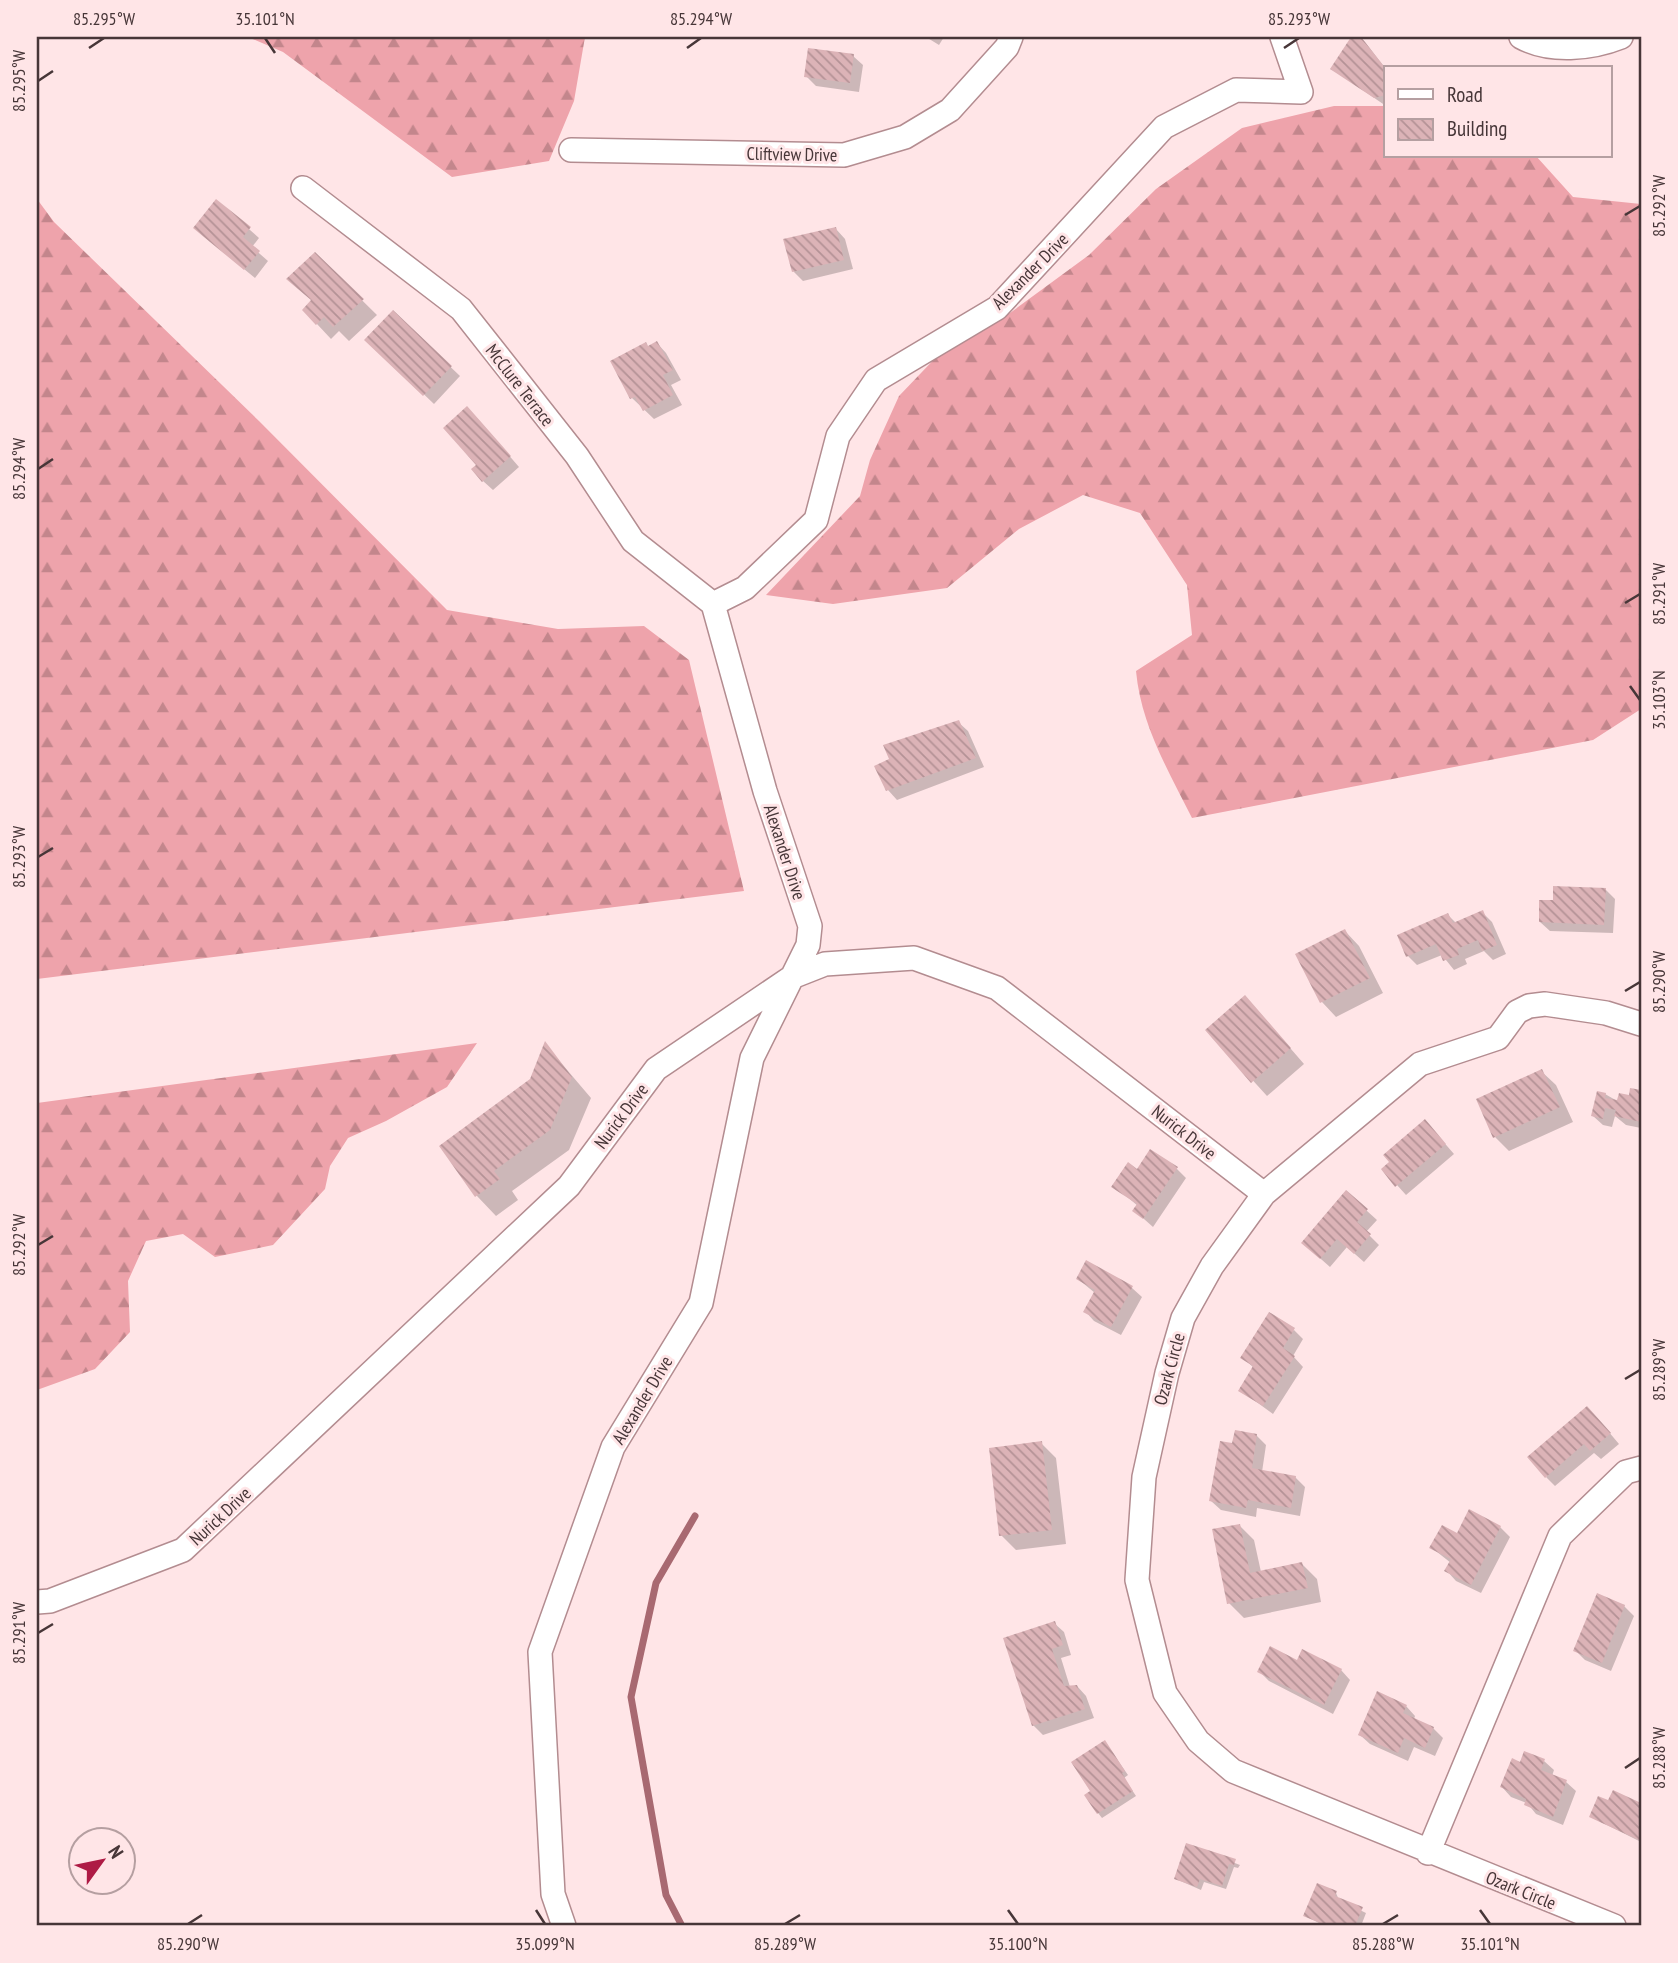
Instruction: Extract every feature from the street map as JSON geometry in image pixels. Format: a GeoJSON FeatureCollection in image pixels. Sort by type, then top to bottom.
{"type":"FeatureCollection","features":[{"type":"Feature","properties":{"kind":"street","name":"Cliftview Drive"},"geometry":{"type":"LineString","coordinates":[[571,150],[844,155],[905,137],[950,110],[1007,47],[1011,37]]}},
{"type":"Feature","properties":{"kind":"street","name":"Alexander Drive"},"geometry":{"type":"LineString","coordinates":[[564,1926],[553,1894],[540,1652],[613,1447],[701,1303],[752,1058],[808,946],[810,926],[765,791],[713,604],[745,588],[816,520],[838,436],[876,380],[997,308],[1164,127],[1236,90],[1301,92],[1282,37]]}},
{"type":"Feature","properties":{"kind":"street"},"geometry":{"type":"LineString","coordinates":[[1521,37],[1564,48],[1608,42],[1621,37]]}},
{"type":"Feature","properties":{"kind":"street","name":"McClure Terrace"},"geometry":{"type":"LineString","coordinates":[[303,188],[461,309],[577,456],[633,541],[713,604]]}},
{"type":"Feature","properties":{"kind":"street","name":"Nurick Drive"},"geometry":{"type":"LineString","coordinates":[[37,1602],[50,1601],[183,1550],[569,1186],[656,1069],[792,977],[825,964],[914,958],[997,988],[1264,1194]]}},
{"type":"Feature","properties":{"kind":"street","name":"Ozark Circle"},"geometry":{"type":"LineString","coordinates":[[1614,1926],[1428,1853],[1233,1771],[1198,1741],[1164,1693],[1137,1580],[1144,1477],[1167,1373],[1183,1318],[1212,1266],[1264,1194],[1420,1064],[1498,1038],[1517,1012],[1529,1006],[1545,1004],[1606,1013],[1641,1024]]}},
{"type":"Feature","properties":{"kind":"street"},"geometry":{"type":"LineString","coordinates":[[1428,1853],[1560,1536],[1626,1472],[1641,1468]]}},
{"type":"Feature","properties":{"kind":"green space"},"geometry":{"type":"Polygon","coordinates":[[[248,37],[585,37],[574,101],[549,161],[452,177],[283,52],[248,37]]]}},
{"type":"Feature","properties":{"kind":"green space"},"geometry":{"type":"Polygon","coordinates":[[[1334,106],[1384,106],[1384,158],[1538,158],[1573,197],[1641,204],[1641,709],[1593,740],[1192,818],[1150,729],[1143,710],[1136,671],[1192,635],[1187,585],[1140,513],[1083,495],[1019,529],[947,588],[833,604],[766,595],[860,496],[870,460],[899,396],[943,350],[1010,313],[1089,255],[1156,189],[1242,128],[1334,106]]]}},
{"type":"Feature","properties":{"kind":"green space"},"geometry":{"type":"Polygon","coordinates":[[[37,199],[54,222],[259,421],[447,610],[558,629],[644,626],[689,660],[744,891],[37,979],[37,199]]]}},
{"type":"Feature","properties":{"kind":"green space"},"geometry":{"type":"Polygon","coordinates":[[[477,1043],[447,1087],[386,1121],[348,1138],[330,1166],[325,1189],[273,1245],[215,1257],[183,1234],[146,1241],[128,1281],[130,1332],[95,1369],[37,1390],[37,1103],[477,1043]]]}},
{"type":"Feature","properties":{"kind":"building"},"geometry":{"type":"Polygon","coordinates":[[[1351,37],[1361,37],[1384,66],[1384,96],[1374,98],[1330,69],[1351,37]]]}},
{"type":"Feature","properties":{"kind":"building"},"geometry":{"type":"Polygon","coordinates":[[[808,48],[854,54],[850,83],[804,77],[808,48]]]}},
{"type":"Feature","properties":{"kind":"building"},"geometry":{"type":"Polygon","coordinates":[[[216,199],[251,227],[243,237],[260,251],[244,270],[193,228],[216,199]]]}},
{"type":"Feature","properties":{"kind":"building"},"geometry":{"type":"Polygon","coordinates":[[[836,227],[844,260],[792,272],[783,239],[836,227]]]}},
{"type":"Feature","properties":{"kind":"building"},"geometry":{"type":"Polygon","coordinates":[[[315,252],[364,299],[333,327],[324,317],[316,325],[302,310],[311,300],[286,279],[315,252]]]}},
{"type":"Feature","properties":{"kind":"building"},"geometry":{"type":"Polygon","coordinates":[[[393,310],[452,366],[423,396],[364,340],[393,310]]]}},
{"type":"Feature","properties":{"kind":"building"},"geometry":{"type":"Polygon","coordinates":[[[657,341],[673,370],[663,375],[673,395],[643,411],[635,397],[630,399],[610,361],[646,342],[648,346],[657,341]]]}},
{"type":"Feature","properties":{"kind":"building"},"geometry":{"type":"Polygon","coordinates":[[[467,406],[511,456],[482,482],[471,469],[476,465],[443,428],[467,406]]]}},
{"type":"Feature","properties":{"kind":"building"},"geometry":{"type":"Polygon","coordinates":[[[959,720],[976,758],[886,791],[874,766],[889,759],[883,745],[959,720]]]}},
{"type":"Feature","properties":{"kind":"building"},"geometry":{"type":"Polygon","coordinates":[[[1553,886],[1606,888],[1604,925],[1539,922],[1539,900],[1553,900],[1553,886]]]}},
{"type":"Feature","properties":{"kind":"building"},"geometry":{"type":"Polygon","coordinates":[[[1483,910],[1497,945],[1482,951],[1478,940],[1457,949],[1459,955],[1443,961],[1436,944],[1406,957],[1397,935],[1448,913],[1453,923],[1483,910]]]}},
{"type":"Feature","properties":{"kind":"building"},"geometry":{"type":"Polygon","coordinates":[[[1345,929],[1370,978],[1320,1003],[1295,954],[1345,929]]]}},
{"type":"Feature","properties":{"kind":"building"},"geometry":{"type":"Polygon","coordinates":[[[1245,995],[1291,1048],[1251,1083],[1205,1030],[1245,995]]]}},
{"type":"Feature","properties":{"kind":"building"},"geometry":{"type":"Polygon","coordinates":[[[545,1041],[572,1077],[550,1130],[494,1171],[500,1179],[475,1197],[439,1146],[530,1079],[545,1041]]]}},
{"type":"Feature","properties":{"kind":"building"},"geometry":{"type":"Polygon","coordinates":[[[1542,1069],[1560,1107],[1493,1138],[1476,1099],[1542,1069]]]}},
{"type":"Feature","properties":{"kind":"building"},"geometry":{"type":"Polygon","coordinates":[[[1630,1088],[1641,1090],[1641,1122],[1614,1116],[1616,1110],[1605,1108],[1603,1119],[1591,1116],[1597,1091],[1606,1093],[1605,1098],[1617,1100],[1619,1093],[1629,1095],[1630,1088]]]}},
{"type":"Feature","properties":{"kind":"building"},"geometry":{"type":"Polygon","coordinates":[[[1425,1119],[1446,1144],[1395,1187],[1381,1169],[1389,1162],[1383,1155],[1425,1119]]]}},
{"type":"Feature","properties":{"kind":"building"},"geometry":{"type":"Polygon","coordinates":[[[1150,1149],[1178,1167],[1143,1219],[1132,1211],[1137,1204],[1111,1187],[1128,1162],[1137,1169],[1150,1149]]]}},
{"type":"Feature","properties":{"kind":"building"},"geometry":{"type":"Polygon","coordinates":[[[1346,1190],[1368,1209],[1357,1222],[1371,1234],[1354,1254],[1337,1239],[1320,1259],[1301,1243],[1346,1190]]]}},
{"type":"Feature","properties":{"kind":"building"},"geometry":{"type":"Polygon","coordinates":[[[1086,1260],[1133,1286],[1111,1327],[1083,1312],[1095,1290],[1076,1279],[1086,1260]]]}},
{"type":"Feature","properties":{"kind":"building"},"geometry":{"type":"Polygon","coordinates":[[[1269,1312],[1295,1328],[1283,1348],[1295,1356],[1263,1406],[1238,1391],[1253,1366],[1240,1358],[1269,1312]]]}},
{"type":"Feature","properties":{"kind":"building"},"geometry":{"type":"Polygon","coordinates":[[[1587,1406],[1611,1433],[1590,1451],[1584,1444],[1545,1478],[1527,1457],[1587,1406]]]}},
{"type":"Feature","properties":{"kind":"building"},"geometry":{"type":"Polygon","coordinates":[[[1235,1430],[1257,1434],[1252,1468],[1296,1476],[1291,1508],[1248,1500],[1246,1508],[1209,1501],[1220,1441],[1232,1443],[1235,1430]]]}},
{"type":"Feature","properties":{"kind":"building"},"geometry":{"type":"Polygon","coordinates":[[[1042,1441],[1052,1530],[999,1536],[989,1448],[1042,1441]]]}},
{"type":"Feature","properties":{"kind":"building"},"geometry":{"type":"Polygon","coordinates":[[[1469,1509],[1501,1526],[1471,1585],[1444,1571],[1451,1559],[1429,1548],[1442,1525],[1457,1533],[1469,1509]]]}},
{"type":"Feature","properties":{"kind":"building"},"geometry":{"type":"Polygon","coordinates":[[[1240,1524],[1250,1573],[1302,1562],[1308,1588],[1227,1604],[1212,1529],[1240,1524]]]}},
{"type":"Feature","properties":{"kind":"building"},"geometry":{"type":"Polygon","coordinates":[[[1597,1593],[1625,1605],[1602,1663],[1573,1651],[1597,1593]]]}},
{"type":"Feature","properties":{"kind":"building"},"geometry":{"type":"Polygon","coordinates":[[[1055,1621],[1063,1645],[1052,1649],[1064,1686],[1077,1685],[1085,1709],[1032,1726],[1003,1638],[1055,1621]]]}},
{"type":"Feature","properties":{"kind":"building"},"geometry":{"type":"Polygon","coordinates":[[[1270,1646],[1297,1660],[1302,1649],[1342,1669],[1324,1705],[1257,1672],[1270,1646]]]}},
{"type":"Feature","properties":{"kind":"building"},"geometry":{"type":"Polygon","coordinates":[[[1377,1691],[1407,1705],[1403,1713],[1434,1727],[1425,1748],[1404,1738],[1398,1753],[1358,1735],[1377,1691]]]}},
{"type":"Feature","properties":{"kind":"building"},"geometry":{"type":"Polygon","coordinates":[[[1105,1740],[1125,1771],[1122,1773],[1133,1791],[1097,1814],[1084,1795],[1090,1791],[1071,1762],[1105,1740]]]}},
{"type":"Feature","properties":{"kind":"building"},"geometry":{"type":"Polygon","coordinates":[[[1524,1751],[1545,1759],[1541,1770],[1567,1780],[1553,1817],[1524,1805],[1526,1799],[1500,1787],[1512,1758],[1520,1762],[1524,1751]]]}},
{"type":"Feature","properties":{"kind":"building"},"geometry":{"type":"Polygon","coordinates":[[[1613,1790],[1641,1803],[1641,1841],[1589,1817],[1598,1796],[1608,1800],[1613,1790]]]}},
{"type":"Feature","properties":{"kind":"building"},"geometry":{"type":"Polygon","coordinates":[[[1186,1843],[1236,1859],[1234,1865],[1229,1864],[1222,1886],[1200,1879],[1197,1887],[1174,1879],[1186,1843]]]}},
{"type":"Feature","properties":{"kind":"building"},"geometry":{"type":"Polygon","coordinates":[[[1317,1883],[1337,1891],[1335,1896],[1363,1907],[1355,1926],[1328,1926],[1303,1916],[1317,1883]]]}},
{"type":"Feature","properties":{"kind":"waterway"},"geometry":{"type":"LineString","coordinates":[[682,1926],[666,1895],[631,1697],[656,1583],[695,1516]]}}]}
